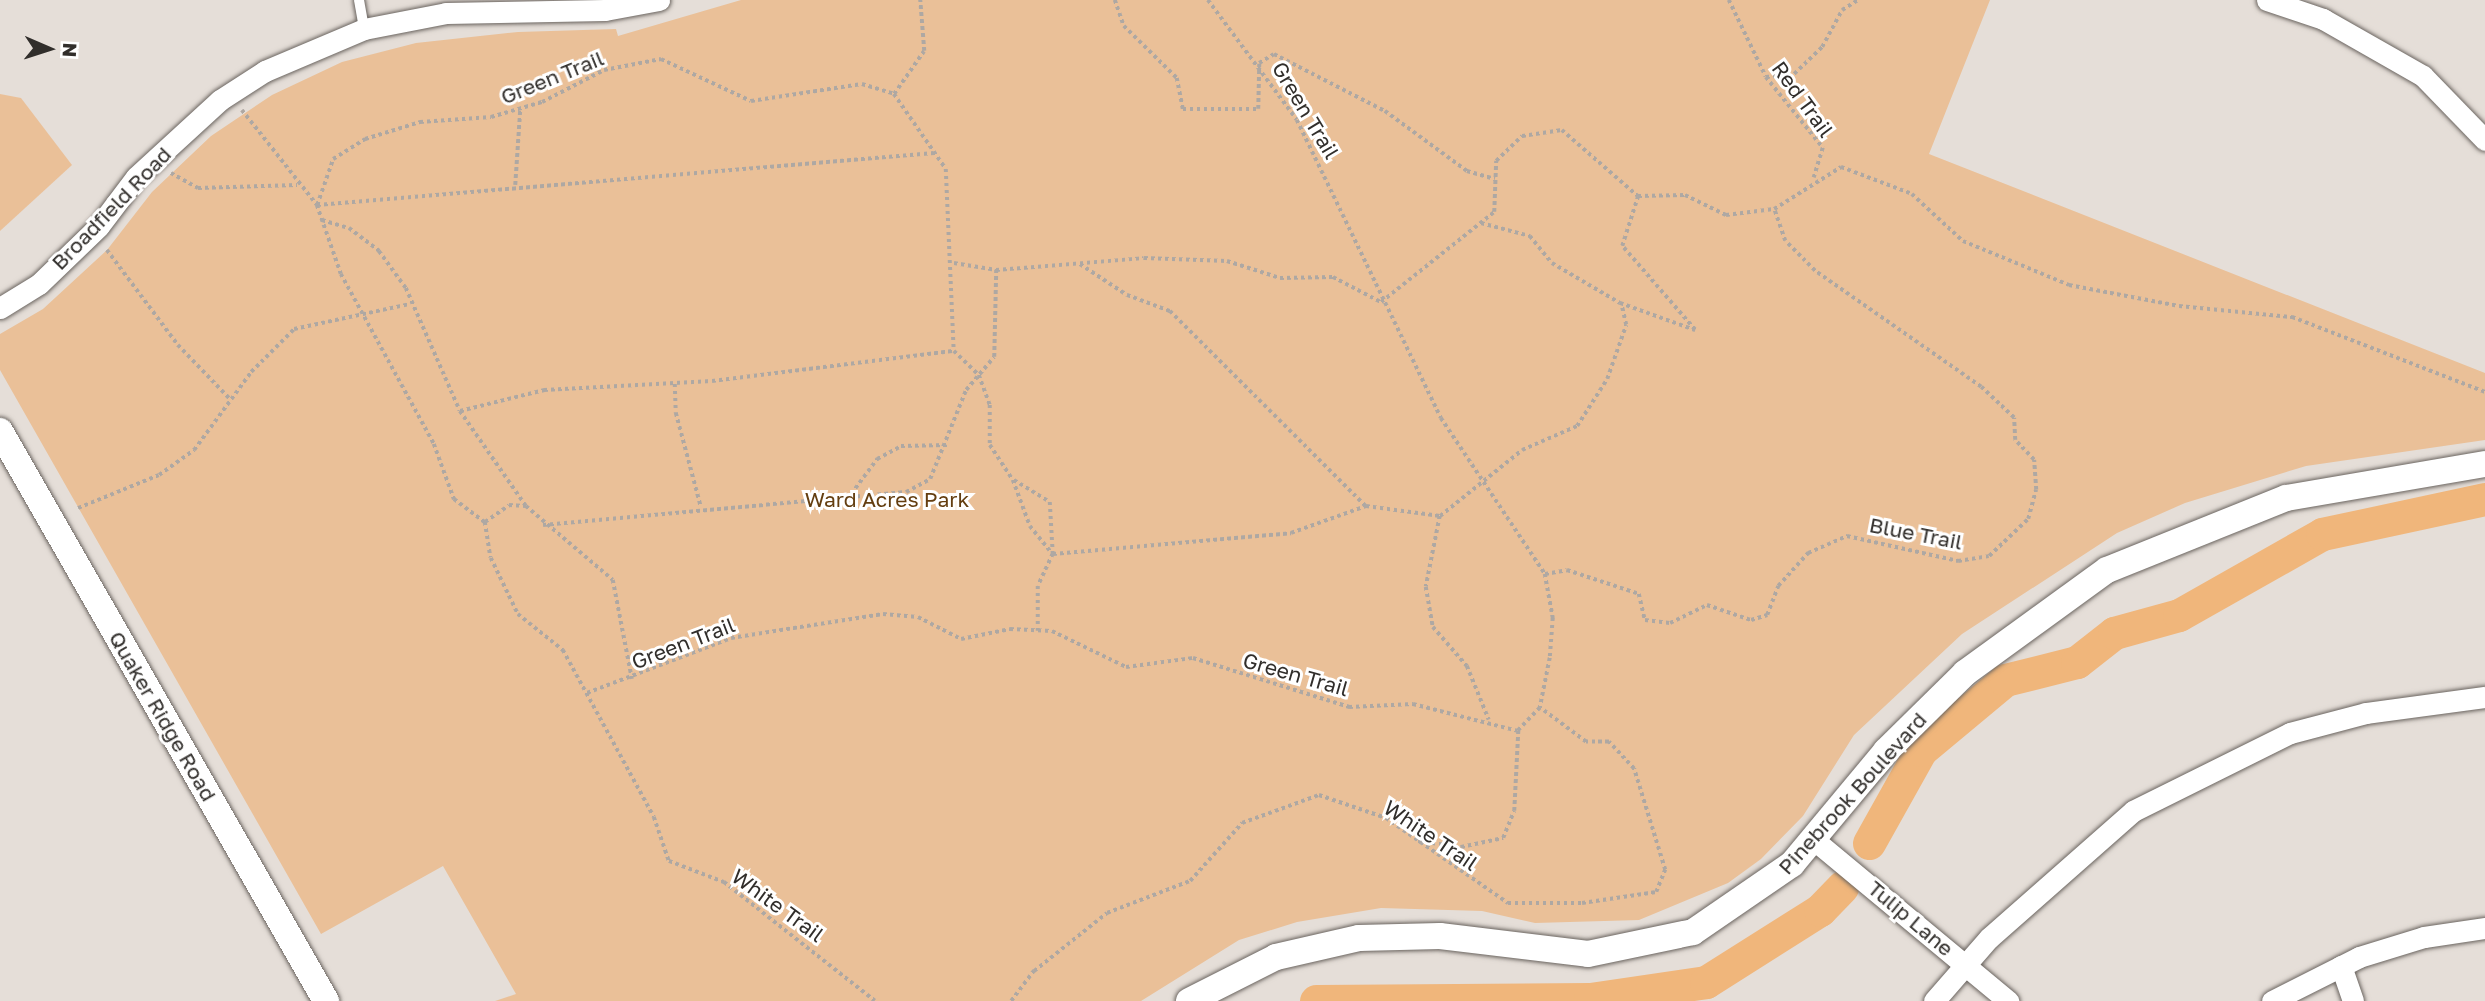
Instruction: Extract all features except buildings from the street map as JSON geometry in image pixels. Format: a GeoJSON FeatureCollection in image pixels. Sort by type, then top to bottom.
{"type":"FeatureCollection","features":[{"type":"Feature","properties":{"kind":"street"},"geometry":{"type":"LineString","coordinates":[[2267,0],[2323,19],[2423,76],[2485,140]]}},
{"type":"Feature","properties":{"kind":"street","name":"Broadfield Road"},"geometry":{"type":"LineString","coordinates":[[0,308],[39,284],[99,226],[136,177],[230,94],[265,71],[364,29],[446,13],[511,5],[647,1]]}},
{"type":"Feature","properties":{"kind":"street","name":"Quaker Ridge Road"},"geometry":{"type":"LineString","coordinates":[[0,431],[326,1001]]}},
{"type":"Feature","properties":{"kind":"street","name":"Pinebrook Boulevard"},"geometry":{"type":"LineString","coordinates":[[1189,1001],[1258,964],[1359,938],[1440,936],[1558,954],[1671,940],[1738,906],[1813,839],[1886,751],[1965,673],[2107,570],[2286,498],[2485,464]]}},
{"type":"Feature","properties":{"kind":"street"},"geometry":{"type":"LineString","coordinates":[[1934,1001],[2033,897],[2133,811],[2235,757],[2366,713],[2485,696]]}},
{"type":"Feature","properties":{"kind":"street","name":"Tulip Lane"},"geometry":{"type":"LineString","coordinates":[[1813,839],[1968,965],[2008,1001]]}},
{"type":"Feature","properties":{"kind":"street"},"geometry":{"type":"LineString","coordinates":[[2272,1001],[2341,966],[2424,937],[2485,928]]}},
{"type":"Feature","properties":{"kind":"street"},"geometry":{"type":"LineString","coordinates":[[2341,966],[2353,1001]]}},
{"type":"Feature","properties":{"kind":"lane"},"geometry":{"type":"LineString","coordinates":[[359,0],[364,29]]}},
{"type":"Feature","properties":{"kind":"path"},"geometry":{"type":"LineString","coordinates":[[920,0],[924,51],[894,94],[946,169],[954,263],[954,351],[979,374],[990,404],[990,445],[1013,480],[1030,526],[1054,554]]}},
{"type":"Feature","properties":{"kind":"path"},"geometry":{"type":"LineString","coordinates":[[1115,0],[1124,26],[1177,78],[1183,109],[1258,109],[1259,63],[1274,54],[1385,111],[1467,171],[1495,178]]}},
{"type":"Feature","properties":{"kind":"path","name":"Green Trail"},"geometry":{"type":"LineString","coordinates":[[1208,0],[1259,63],[1337,193],[1381,302],[1484,486],[1545,574],[1553,618],[1540,708]]}},
{"type":"Feature","properties":{"kind":"path","name":"Red Trail"},"geometry":{"type":"LineString","coordinates":[[1729,0],[1766,77],[1823,148],[1814,179]]}},
{"type":"Feature","properties":{"kind":"path"},"geometry":{"type":"LineString","coordinates":[[1766,77],[1794,74],[1822,47],[1842,10],[1858,0]]}},
{"type":"Feature","properties":{"kind":"path","name":"Green Trail"},"geometry":{"type":"LineString","coordinates":[[317,205],[333,159],[365,139],[420,122],[520,109],[604,70],[661,59],[751,101],[862,84],[894,94]]}},
{"type":"Feature","properties":{"kind":"path"},"geometry":{"type":"LineString","coordinates":[[230,94],[298,185],[317,205],[341,274],[365,310],[368,328],[434,444],[454,499],[485,522],[491,558],[518,614],[563,650],[587,694]]}},
{"type":"Feature","properties":{"kind":"path"},"geometry":{"type":"LineString","coordinates":[[515,185],[520,109]]}},
{"type":"Feature","properties":{"kind":"path"},"geometry":{"type":"LineString","coordinates":[[954,263],[996,270],[1078,263],[1227,261],[1280,278],[1334,277],[1381,302],[1493,212],[1496,161],[1521,136],[1562,130],[1639,197],[1685,195],[1726,215],[1774,209],[1814,179],[1841,167],[1912,194],[1964,242],[2069,285],[2179,306],[2292,317],[2485,392]]}},
{"type":"Feature","properties":{"kind":"path"},"geometry":{"type":"LineString","coordinates":[[317,205],[515,185],[934,153]]}},
{"type":"Feature","properties":{"kind":"path"},"geometry":{"type":"LineString","coordinates":[[171,173],[198,188],[298,185]]}},
{"type":"Feature","properties":{"kind":"path"},"geometry":{"type":"LineString","coordinates":[[1481,223],[1530,236],[1552,263],[1620,303],[1695,330],[1622,246],[1639,197]]}},
{"type":"Feature","properties":{"kind":"path","name":"Blue Trail"},"geometry":{"type":"LineString","coordinates":[[1545,574],[1577,572],[1639,594],[1645,620],[1670,623],[1707,605],[1751,620],[1767,615],[1779,586],[1808,553],[1847,536],[1958,561],[1989,556],[2028,519],[2036,490],[2034,460],[2015,440],[2014,418],[1981,387],[1815,271],[1785,241],[1774,209]]}},
{"type":"Feature","properties":{"kind":"path"},"geometry":{"type":"LineString","coordinates":[[322,220],[349,228],[379,251],[410,304],[460,411],[526,506],[543,525],[593,558],[613,580],[632,679]]}},
{"type":"Feature","properties":{"kind":"path"},"geometry":{"type":"LineString","coordinates":[[107,250],[178,345],[230,399]]}},
{"type":"Feature","properties":{"kind":"path"},"geometry":{"type":"LineString","coordinates":[[1078,263],[1127,295],[1170,311],[1366,506]]}},
{"type":"Feature","properties":{"kind":"path"},"geometry":{"type":"LineString","coordinates":[[543,525],[701,507],[906,492],[930,479],[947,444],[966,390],[994,357],[996,270]]}},
{"type":"Feature","properties":{"kind":"path"},"geometry":{"type":"LineString","coordinates":[[1054,554],[1291,533],[1366,506],[1440,516],[1484,486],[1522,450],[1577,426],[1607,379],[1626,325],[1620,303]]}},
{"type":"Feature","properties":{"kind":"path"},"geometry":{"type":"LineString","coordinates":[[78,508],[159,475],[194,450],[230,399],[294,328],[365,310],[410,304]]}},
{"type":"Feature","properties":{"kind":"path"},"geometry":{"type":"LineString","coordinates":[[460,411],[532,391],[676,384],[954,351]]}},
{"type":"Feature","properties":{"kind":"path"},"geometry":{"type":"LineString","coordinates":[[676,384],[676,413],[701,507]]}},
{"type":"Feature","properties":{"kind":"path"},"geometry":{"type":"LineString","coordinates":[[851,495],[877,459],[901,446],[947,444]]}},
{"type":"Feature","properties":{"kind":"path"},"geometry":{"type":"LineString","coordinates":[[1013,480],[1050,502],[1054,554],[1038,586],[1038,631]]}},
{"type":"Feature","properties":{"kind":"path"},"geometry":{"type":"LineString","coordinates":[[485,522],[509,505],[526,506]]}},
{"type":"Feature","properties":{"kind":"path"},"geometry":{"type":"LineString","coordinates":[[1440,516],[1426,587],[1433,627],[1467,666],[1489,720]]}},
{"type":"Feature","properties":{"kind":"path","name":"Green Trail"},"geometry":{"type":"LineString","coordinates":[[587,694],[632,679],[730,638],[883,614],[918,617],[961,639],[1038,631],[1126,667],[1193,658],[1349,707],[1413,704],[1489,720],[1518,731]]}},
{"type":"Feature","properties":{"kind":"path","name":"White Trail"},"geometry":{"type":"LineString","coordinates":[[587,694],[654,817],[670,862],[724,882],[874,1001]]}},
{"type":"Feature","properties":{"kind":"path"},"geometry":{"type":"LineString","coordinates":[[1416,841],[1461,847],[1503,838],[1514,811],[1518,731],[1540,708]]}},
{"type":"Feature","properties":{"kind":"path","name":"White Trail"},"geometry":{"type":"LineString","coordinates":[[1011,1001],[1034,971],[1107,914],[1190,881],[1241,823],[1319,795],[1386,818],[1508,903],[1582,903],[1656,892],[1665,870],[1634,769],[1609,742],[1586,742],[1540,708]]}},
{"type":"Feature","properties":{"kind":"green space","name":"Ward Acres Park"},"geometry":{"type":"Polygon","coordinates":[[[741,0],[1990,0],[1929,154],[2485,373],[2485,440],[2306,466],[2185,503],[2117,533],[1962,634],[1854,735],[1803,816],[1761,859],[1728,883],[1639,920],[1535,923],[1482,911],[1381,908],[1297,922],[1239,940],[1141,1001],[495,1001],[516,994],[443,866],[321,934],[0,370],[0,334],[43,309],[107,250],[152,192],[211,136],[272,95],[342,62],[416,43],[518,32],[616,29],[618,36],[741,0]]]}},
{"type":"Feature","properties":{"kind":"green space"},"geometry":{"type":"Polygon","coordinates":[[[0,94],[21,98],[72,165],[0,231],[0,94]]]}},
{"type":"Feature","properties":{"kind":"waterway"},"geometry":{"type":"LineString","coordinates":[[1869,843],[1921,750],[2005,680],[2077,662],[2114,633],[2179,615],[2322,534],[2485,499]]}},
{"type":"Feature","properties":{"kind":"waterway"},"geometry":{"type":"LineString","coordinates":[[1316,1001],[1590,999],[1706,982],[1820,910],[1842,887]]}}]}
